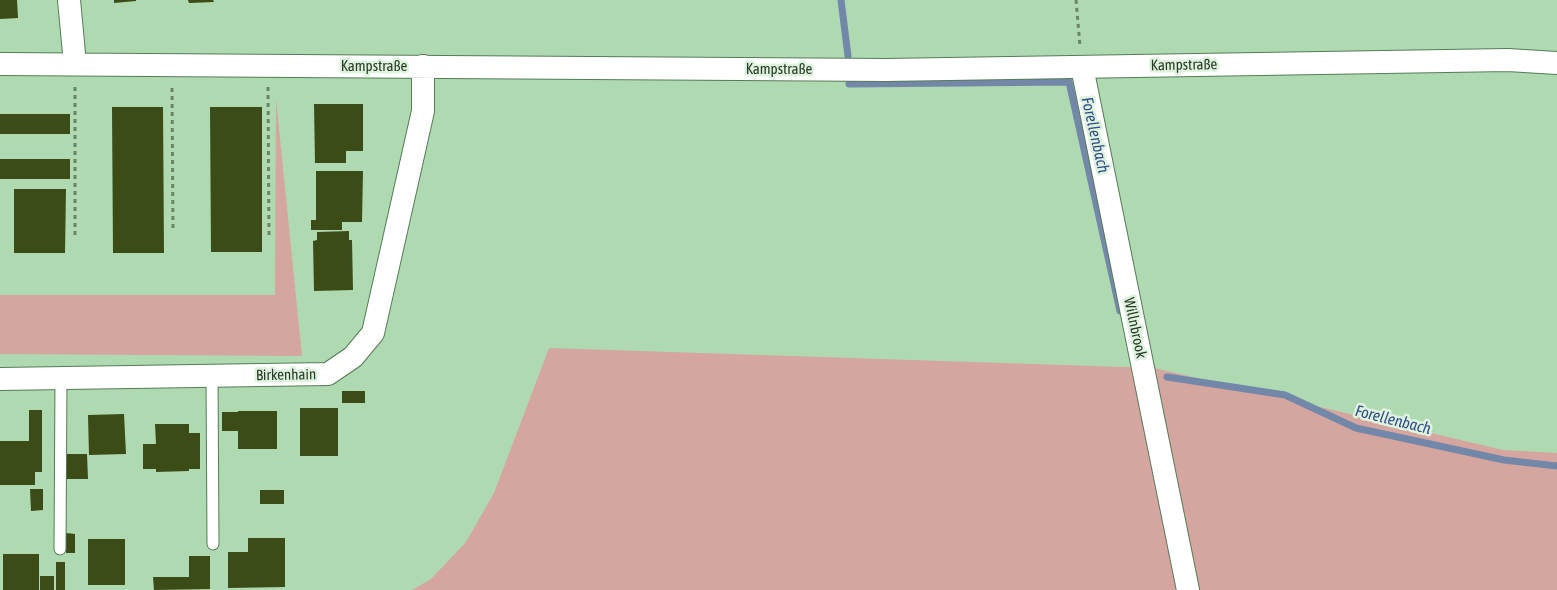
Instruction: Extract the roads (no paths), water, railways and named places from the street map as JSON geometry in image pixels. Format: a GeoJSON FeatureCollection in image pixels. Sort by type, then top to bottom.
{"type":"FeatureCollection","features":[{"type":"Feature","properties":{"kind":"street"},"geometry":{"type":"LineString","coordinates":[[69,0],[75,64]]}},
{"type":"Feature","properties":{"kind":"street","name":"Kampstraße"},"geometry":{"type":"LineString","coordinates":[[0,64],[886,70],[1508,60],[1557,63]]}},
{"type":"Feature","properties":{"kind":"street","name":"Birkenhain"},"geometry":{"type":"LineString","coordinates":[[0,379],[328,374],[354,357],[373,333],[423,111],[423,66]]}},
{"type":"Feature","properties":{"kind":"street","name":"Willnbrook"},"geometry":{"type":"LineString","coordinates":[[1082,67],[1188,590]]}},
{"type":"Feature","properties":{"kind":"lane"},"geometry":{"type":"LineString","coordinates":[[212,376],[213,544]]}},
{"type":"Feature","properties":{"kind":"lane"},"geometry":{"type":"LineString","coordinates":[[60,550],[61,378]]}},
{"type":"Feature","properties":{"kind":"waterway","name":"Forellenbach"},"geometry":{"type":"LineString","coordinates":[[841,0],[848,56]]}},
{"type":"Feature","properties":{"kind":"waterway","name":"Forellenbach"},"geometry":{"type":"LineString","coordinates":[[849,84],[1069,82],[1120,311]]}},
{"type":"Feature","properties":{"kind":"waterway","name":"Forellenbach"},"geometry":{"type":"LineString","coordinates":[[1167,377],[1285,395],[1356,428],[1504,460],[1557,466]]}}]}
